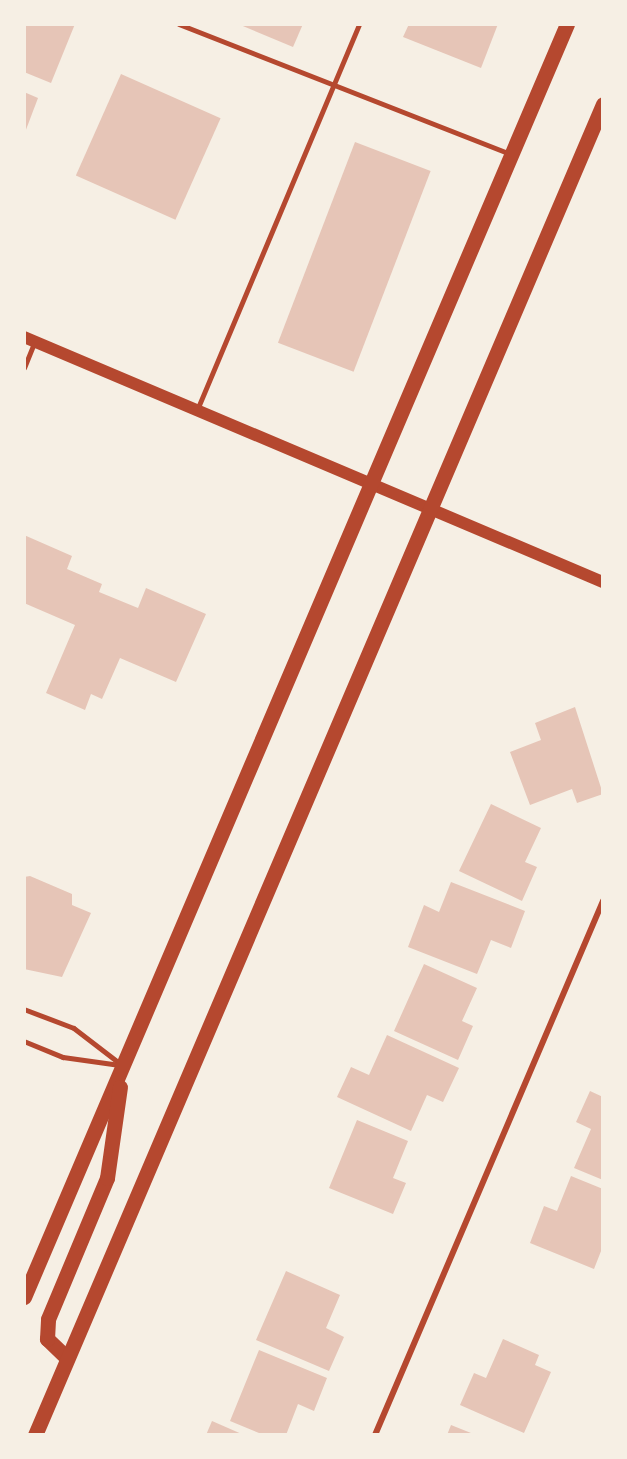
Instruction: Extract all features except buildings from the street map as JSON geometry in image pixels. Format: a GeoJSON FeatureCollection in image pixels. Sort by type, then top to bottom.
{"type":"FeatureCollection","features":[{"type":"Feature","properties":{"kind":"main road"},"geometry":{"type":"LineString","coordinates":[[24,1297],[567,24]]}},
{"type":"Feature","properties":{"kind":"main road"},"geometry":{"type":"LineString","coordinates":[[35,1435],[603,104]]}},
{"type":"Feature","properties":{"kind":"main road"},"geometry":{"type":"LineString","coordinates":[[29,339],[603,582]]}},
{"type":"Feature","properties":{"kind":"main road"},"geometry":{"type":"LineString","coordinates":[[67,1358],[47,1339],[48,1319],[107,1178],[123,1066]]}},
{"type":"Feature","properties":{"kind":"street"},"geometry":{"type":"LineString","coordinates":[[375,1435],[603,901]]}},
{"type":"Feature","properties":{"kind":"lane"},"geometry":{"type":"LineString","coordinates":[[179,24],[511,154]]}},
{"type":"Feature","properties":{"kind":"lane"},"geometry":{"type":"LineString","coordinates":[[197,410],[359,24]]}},
{"type":"Feature","properties":{"kind":"lane"},"geometry":{"type":"LineString","coordinates":[[24,368],[29,339]]}},
{"type":"Feature","properties":{"kind":"lane"},"geometry":{"type":"LineString","coordinates":[[24,1009],[74,1028],[123,1066]]}},
{"type":"Feature","properties":{"kind":"lane"},"geometry":{"type":"LineString","coordinates":[[24,1041],[63,1057],[123,1066]]}}]}
